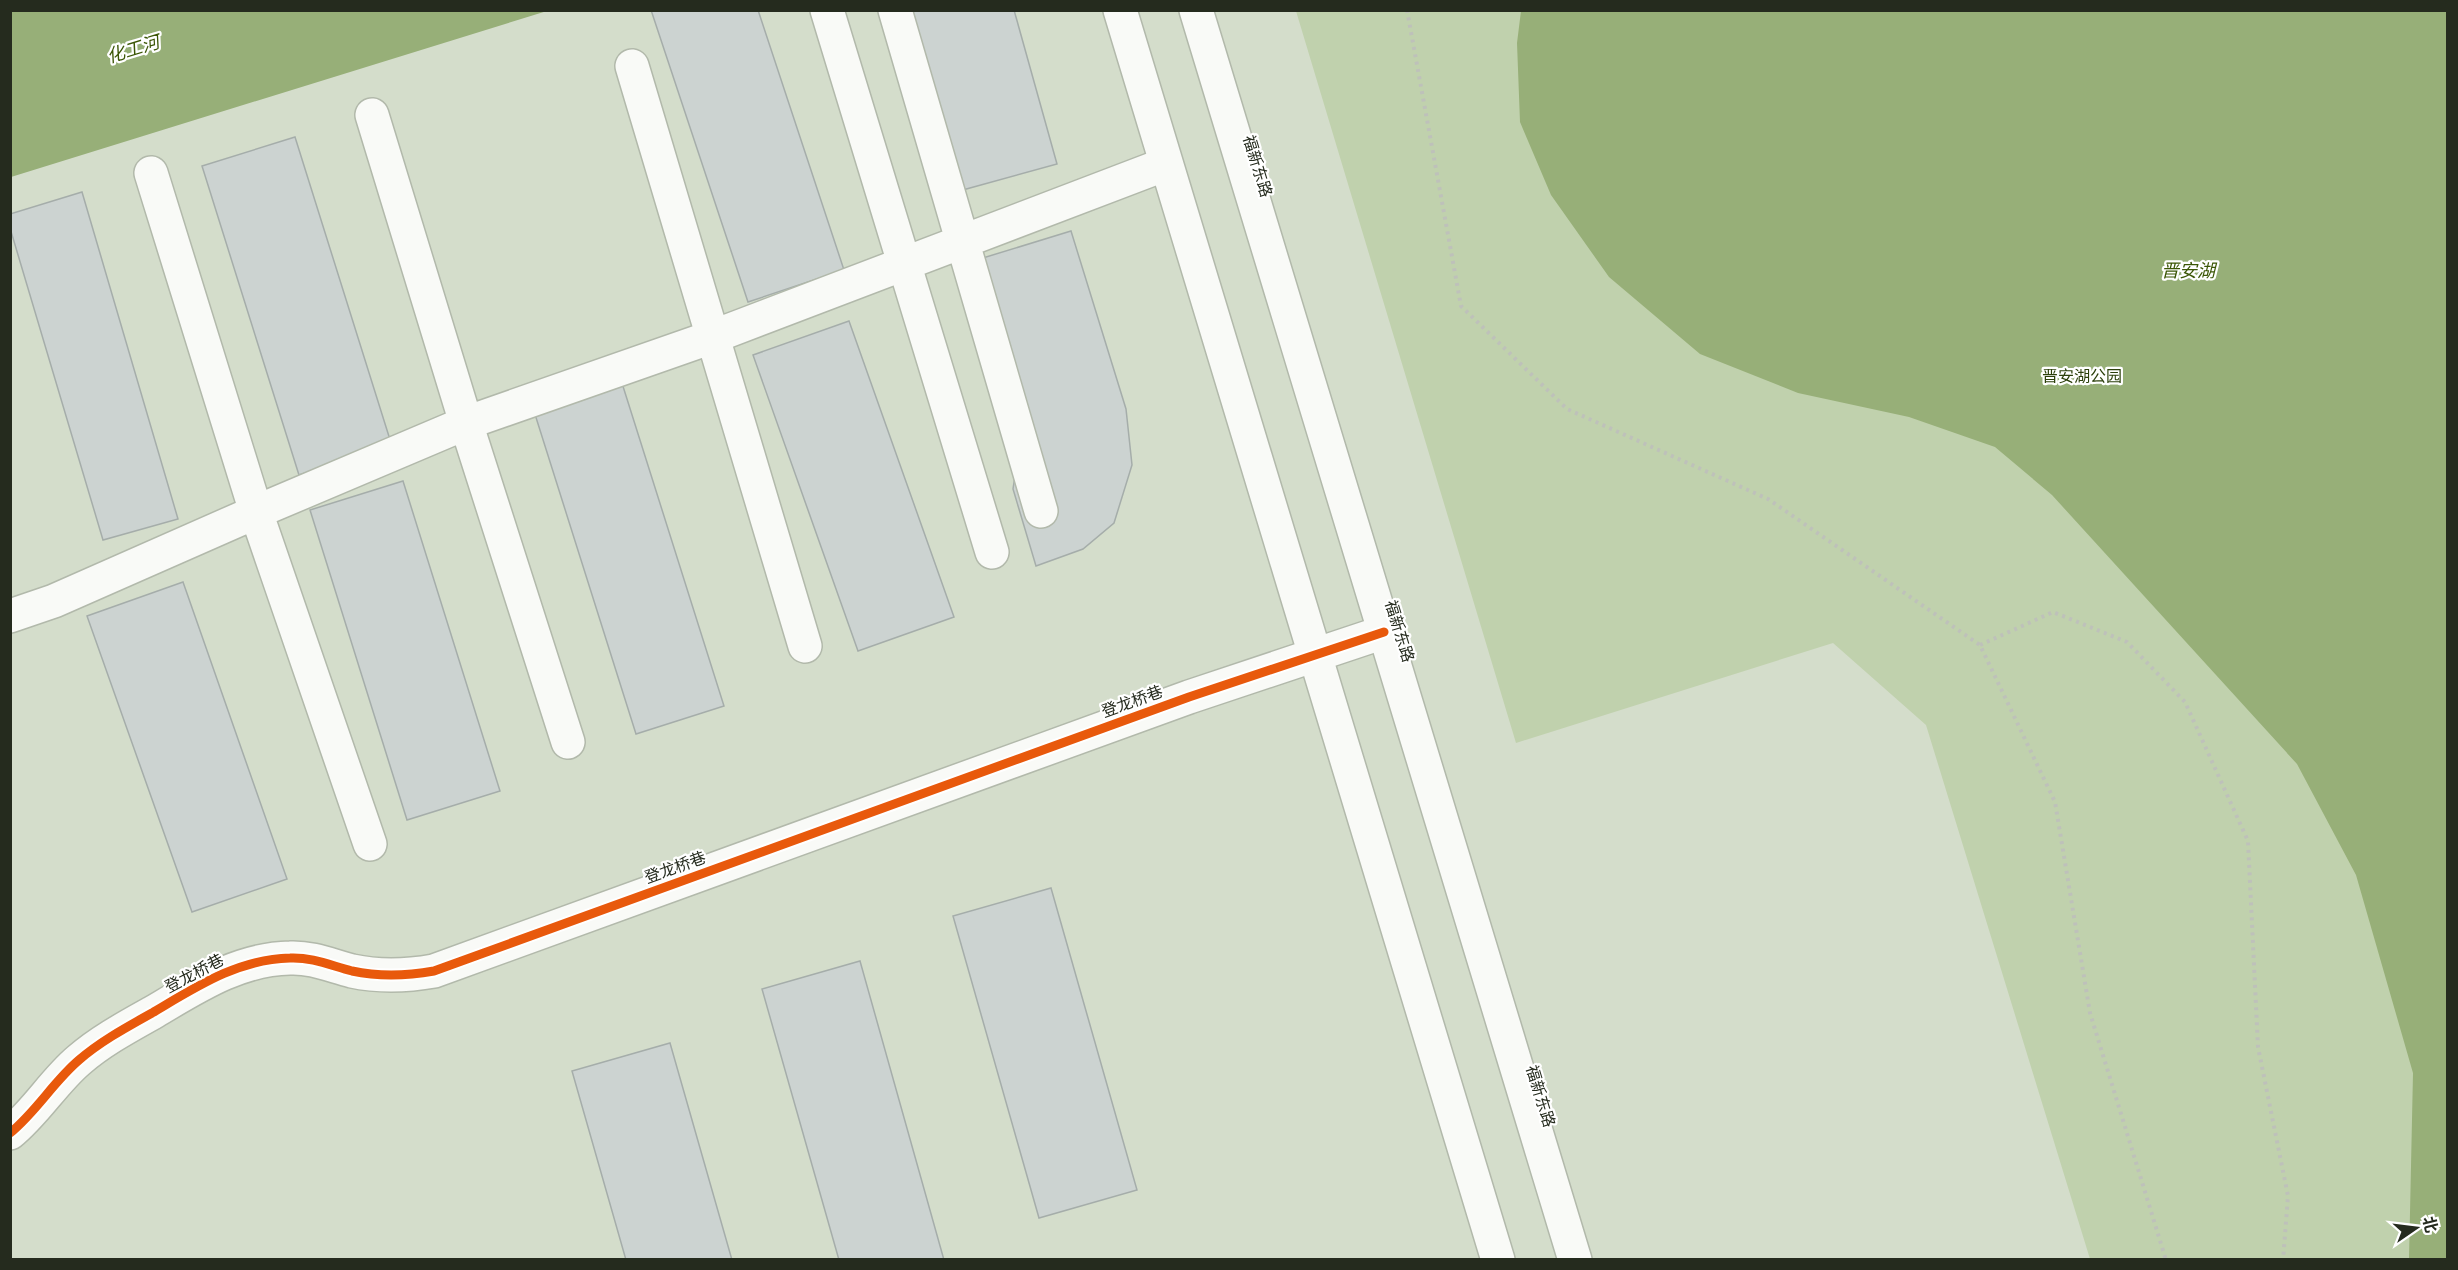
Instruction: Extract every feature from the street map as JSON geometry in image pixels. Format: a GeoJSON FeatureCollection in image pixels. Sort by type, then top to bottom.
{"type":"FeatureCollection","features":[{"type":"Feature","properties":{"kind":"main road"},"geometry":{"type":"LineString","coordinates":[[827,10],[992,552]]}},
{"type":"Feature","properties":{"kind":"main road"},"geometry":{"type":"LineString","coordinates":[[895,10],[1041,511]]}},
{"type":"Feature","properties":{"kind":"main road"},"geometry":{"type":"LineString","coordinates":[[1120,10],[1498,1260]]}},
{"type":"Feature","properties":{"kind":"main road","name":"福新东路"},"geometry":{"type":"LineString","coordinates":[[1196,10],[1575,1260]]}},
{"type":"Feature","properties":{"kind":"main road"},"geometry":{"type":"LineString","coordinates":[[632,66],[805,645]]}},
{"type":"Feature","properties":{"kind":"main road"},"geometry":{"type":"LineString","coordinates":[[372,115],[466,423],[568,742]]}},
{"type":"Feature","properties":{"kind":"main road"},"geometry":{"type":"LineString","coordinates":[[10,616],[54,601],[466,423],[712,337],[1166,164]]}},
{"type":"Feature","properties":{"kind":"main road"},"geometry":{"type":"LineString","coordinates":[[151,173],[256,512],[370,844]]}},
{"type":"Feature","properties":{"kind":"main road","name":"登龙桥巷"},"geometry":{"type":"LineString","coordinates":[[10,1133],[78,1060],[106,1039],[206,981],[234,968],[264,959],[294,958],[318,961],[378,976],[406,976],[434,971],[1189,697],[1315,657],[1384,632]]}},
{"type":"Feature","properties":{"kind":"path"},"geometry":{"type":"LineString","coordinates":[[1407,10],[1461,306],[1567,409],[1768,499],[1980,645],[2055,802],[2090,1013],[2166,1260]]}},
{"type":"Feature","properties":{"kind":"path"},"geometry":{"type":"LineString","coordinates":[[1980,645],[2053,612],[2127,642],[2185,702],[2248,841],[2258,1047],[2288,1196],[2283,1260]]}},
{"type":"Feature","properties":{"kind":"green space","name":"晋安湖公园"},"geometry":{"type":"Polygon","coordinates":[[[1296,11],[2447,11],[2447,1259],[2090,1259],[1926,725],[1833,643],[1516,743],[1296,11]]]}},
{"type":"Feature","properties":{"kind":"water","name":"化工河"},"geometry":{"type":"Polygon","coordinates":[[[11,10],[547,10],[547,11],[11,177],[11,10]]]}},
{"type":"Feature","properties":{"kind":"water","name":"晋安湖"},"geometry":{"type":"Polygon","coordinates":[[[1521,11],[2447,11],[2447,1259],[2409,1259],[2413,1073],[2356,875],[2297,764],[2052,495],[1995,447],[1909,417],[1798,393],[1700,354],[1609,277],[1551,195],[1520,122],[1517,43],[1521,11]]]}},
{"type":"Feature","properties":{"kind":"building"},"geometry":{"type":"Polygon","coordinates":[[[651,10],[758,10],[844,270],[748,302],[651,10]]]}},
{"type":"Feature","properties":{"kind":"building"},"geometry":{"type":"Polygon","coordinates":[[[908,10],[1014,10],[1057,164],[959,191],[908,10]]]}},
{"type":"Feature","properties":{"kind":"building"},"geometry":{"type":"Polygon","coordinates":[[[295,137],[392,446],[299,475],[202,166],[295,137]]]}},
{"type":"Feature","properties":{"kind":"building"},"geometry":{"type":"Polygon","coordinates":[[[82,192],[178,519],[103,540],[10,228],[10,214],[82,192]]]}},
{"type":"Feature","properties":{"kind":"building"},"geometry":{"type":"Polygon","coordinates":[[[1071,231],[1126,409],[1132,465],[1114,523],[1083,549],[1036,566],[1013,489],[1015,476],[960,265],[1071,231]]]}},
{"type":"Feature","properties":{"kind":"building"},"geometry":{"type":"Polygon","coordinates":[[[849,321],[954,617],[858,651],[753,355],[849,321]]]}},
{"type":"Feature","properties":{"kind":"building"},"geometry":{"type":"Polygon","coordinates":[[[621,380],[724,706],[636,734],[533,408],[621,380]]]}},
{"type":"Feature","properties":{"kind":"building"},"geometry":{"type":"Polygon","coordinates":[[[403,481],[500,791],[407,820],[310,510],[403,481]]]}},
{"type":"Feature","properties":{"kind":"building"},"geometry":{"type":"Polygon","coordinates":[[[183,582],[287,879],[192,912],[87,616],[183,582]]]}},
{"type":"Feature","properties":{"kind":"building"},"geometry":{"type":"Polygon","coordinates":[[[1051,888],[1137,1190],[1039,1218],[953,916],[1051,888]]]}},
{"type":"Feature","properties":{"kind":"building"},"geometry":{"type":"Polygon","coordinates":[[[860,961],[944,1260],[839,1260],[762,989],[860,961]]]}},
{"type":"Feature","properties":{"kind":"building"},"geometry":{"type":"Polygon","coordinates":[[[670,1043],[732,1260],[626,1260],[572,1071],[670,1043]]]}},
{"type":"Feature","properties":{"kind":"cycle path"},"geometry":{"type":"LineString","coordinates":[[10,1133],[28,1116],[61,1077],[96,1047],[185,994],[235,969],[253,963],[298,958],[314,960],[352,971],[383,975],[434,971],[1189,697],[1384,632]]}}]}
